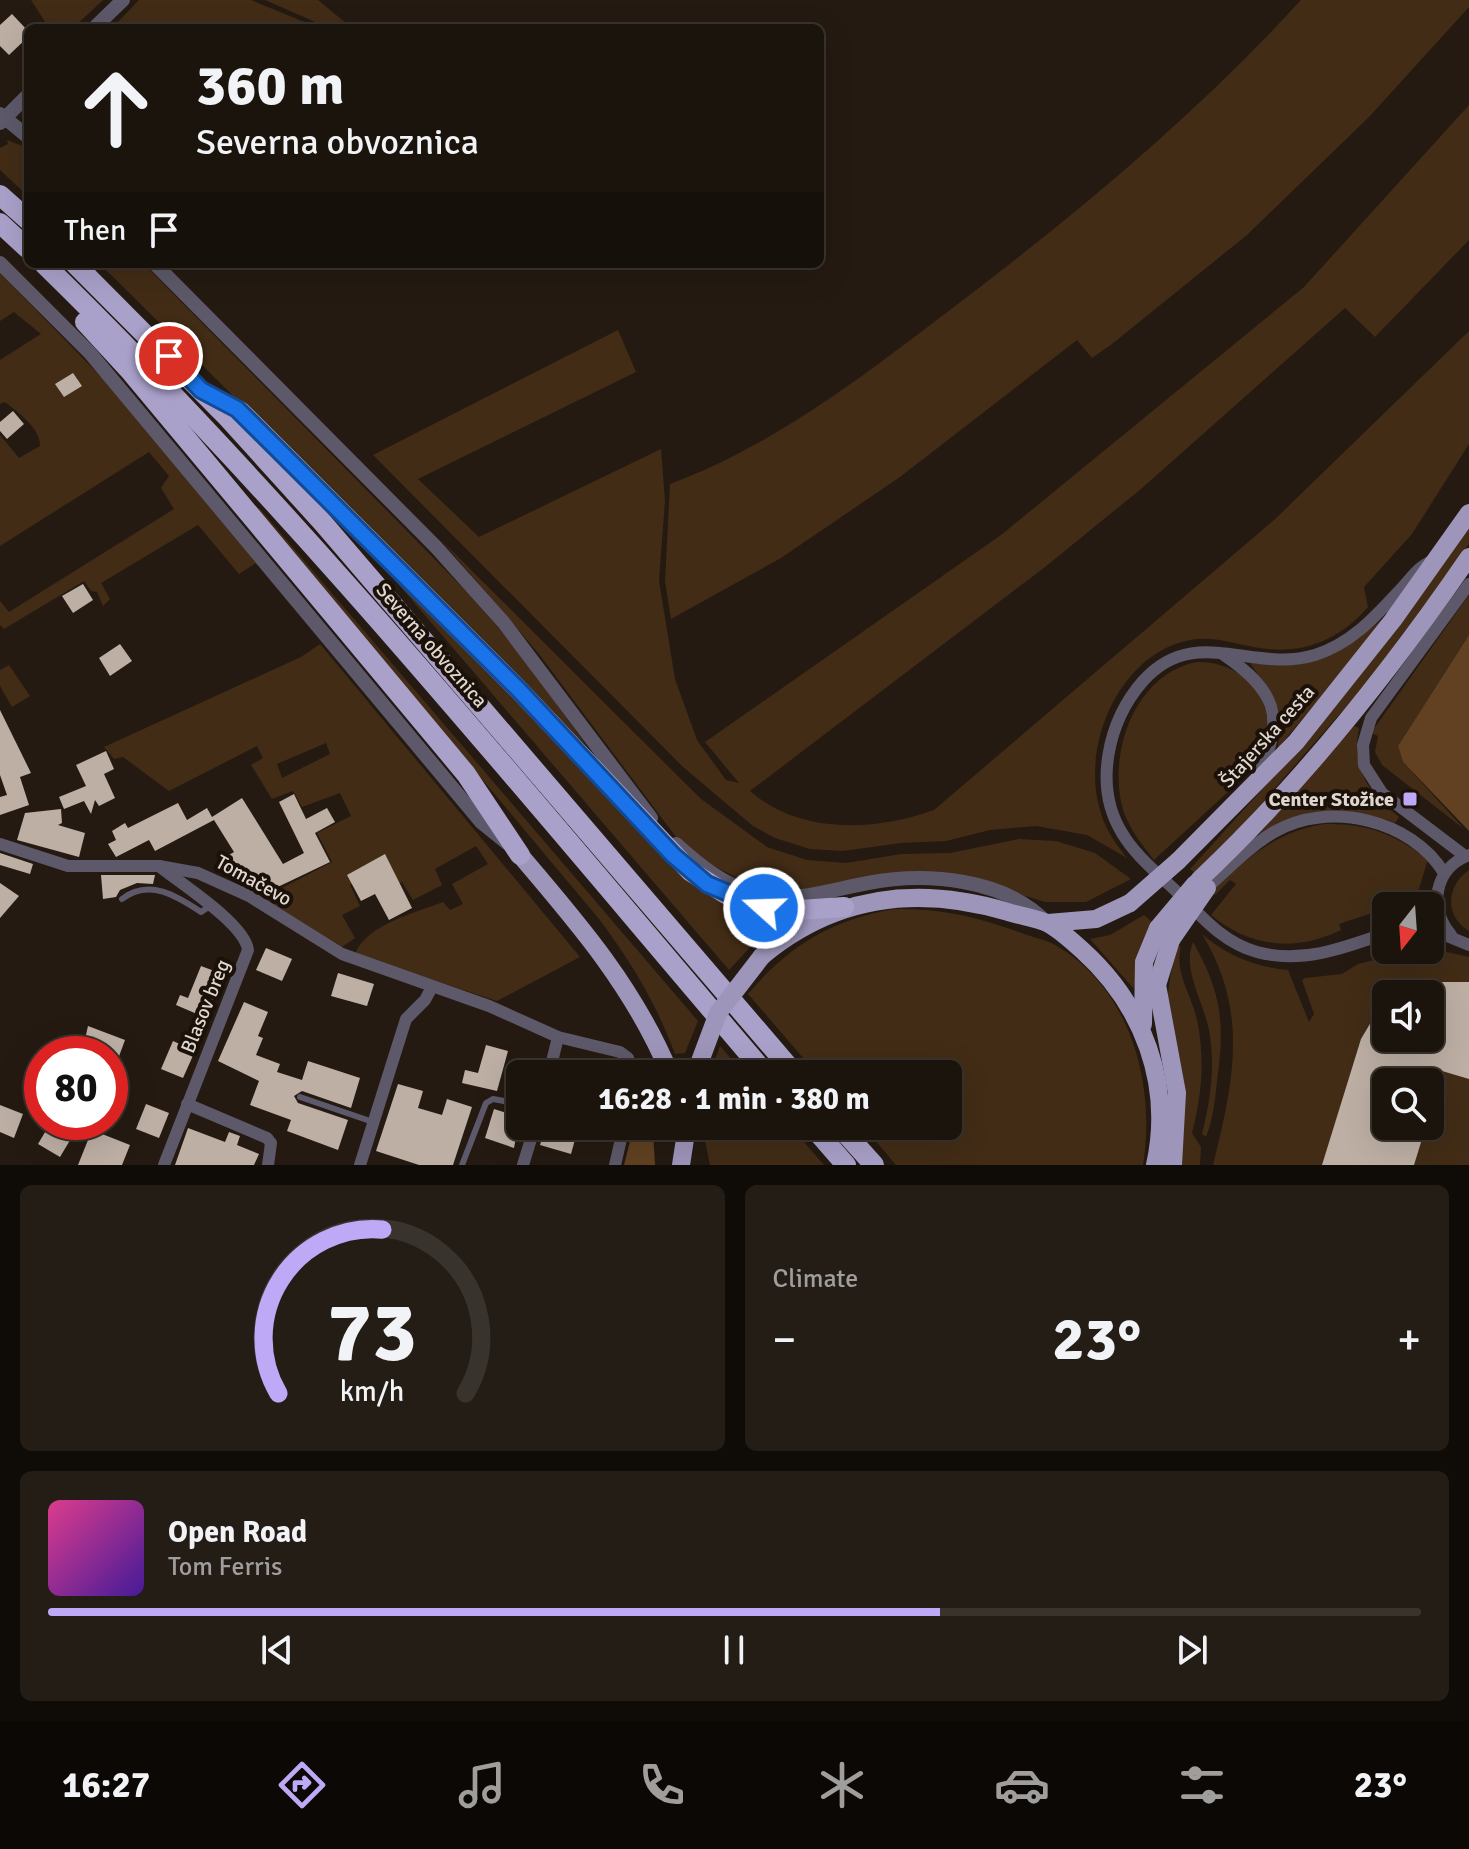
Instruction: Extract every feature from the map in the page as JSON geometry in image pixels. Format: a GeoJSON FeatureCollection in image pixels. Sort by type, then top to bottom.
{"type":"FeatureCollection","features":[{"type":"Feature","properties":{"kind":"highway"},"geometry":{"type":"LineString","coordinates":[[0,195],[24,216]]}},
{"type":"Feature","properties":{"kind":"highway"},"geometry":{"type":"LineString","coordinates":[[0,223],[24,246]]}},
{"type":"Feature","properties":{"kind":"highway"},"geometry":{"type":"LineString","coordinates":[[40,268],[52,289],[131,372],[466,774],[520,855]]}},
{"type":"Feature","properties":{"kind":"highway","name":"Severna obvoznica"},"geometry":{"type":"LineString","coordinates":[[48,268],[232,454],[390,633],[754,1060]]}},
{"type":"Feature","properties":{"kind":"highway","name":"Severna obvoznica"},"geometry":{"type":"LineString","coordinates":[[79,268],[201,390],[382,590],[783,1060]]}},
{"type":"Feature","properties":{"kind":"highway"},"geometry":{"type":"LineString","coordinates":[[201,390],[237,409],[518,689],[690,871],[726,894],[764,908],[785,911],[844,907]]}},
{"type":"Feature","properties":{"kind":"highway"},"geometry":{"type":"LineString","coordinates":[[824,1140],[846,1165]]}},
{"type":"Feature","properties":{"kind":"highway"},"geometry":{"type":"LineString","coordinates":[[852,1140],[874,1165]]}},
{"type":"Feature","properties":{"kind":"main road","name":"Štajerska cesta"},"geometry":{"type":"LineString","coordinates":[[1048,923],[1096,919],[1130,903],[1178,861],[1250,790],[1353,672],[1469,513]]}},
{"type":"Feature","properties":{"kind":"main road"},"geometry":{"type":"LineString","coordinates":[[1144,1034],[1142,976],[1147,950],[1164,934],[1203,884],[1358,705],[1469,557]]}},
{"type":"Feature","properties":{"kind":"main road"},"geometry":{"type":"LineString","coordinates":[[520,855],[612,966],[643,1015],[664,1060]]}},
{"type":"Feature","properties":{"kind":"main road"},"geometry":{"type":"LineString","coordinates":[[700,1060],[718,1013],[762,956],[798,929],[844,907],[882,898],[923,896],[979,904],[1048,923],[1097,964],[1133,1011],[1144,1034],[1159,1093],[1160,1129],[1155,1165]]}},
{"type":"Feature","properties":{"kind":"main road"},"geometry":{"type":"LineString","coordinates":[[1164,934],[1157,985],[1177,1093],[1173,1165]]}},
{"type":"Feature","properties":{"kind":"main road"},"geometry":{"type":"LineString","coordinates":[[681,1165],[685,1140]]}},
{"type":"Feature","properties":{"kind":"main road"},"geometry":{"type":"LineString","coordinates":[[690,1140],[694,1165]]}},
{"type":"Feature","properties":{"kind":"street"},"geometry":{"type":"LineString","coordinates":[[98,24],[123,0]]}},
{"type":"Feature","properties":{"kind":"street"},"geometry":{"type":"LineString","coordinates":[[24,99],[2,118],[24,134]]}},
{"type":"Feature","properties":{"kind":"street"},"geometry":{"type":"LineString","coordinates":[[0,263],[90,353],[481,822],[520,855]]}},
{"type":"Feature","properties":{"kind":"street"},"geometry":{"type":"LineString","coordinates":[[159,268],[436,547],[533,659],[648,814],[701,866],[739,888],[785,897],[816,896],[881,881],[945,881],[1008,895],[1026,903],[1048,923]]}},
{"type":"Feature","properties":{"kind":"street"},"geometry":{"type":"LineString","coordinates":[[1372,937],[1310,955],[1268,955],[1246,948],[1208,923],[1123,835],[1109,799],[1107,761],[1112,738],[1127,705],[1151,673],[1172,658],[1191,652],[1285,659],[1325,651],[1360,631],[1420,565],[1439,558]]}},
{"type":"Feature","properties":{"kind":"street"},"geometry":{"type":"LineString","coordinates":[[1437,892],[1444,873],[1467,856],[1382,793],[1368,775],[1362,753],[1371,718],[1469,584]]}},
{"type":"Feature","properties":{"kind":"street"},"geometry":{"type":"LineString","coordinates":[[1222,653],[1262,685],[1274,717],[1272,744],[1250,790]]}},
{"type":"Feature","properties":{"kind":"street"},"geometry":{"type":"LineString","coordinates":[[1203,884],[1275,831],[1319,819],[1347,818],[1395,829],[1431,854],[1444,873]]}},
{"type":"Feature","properties":{"kind":"street","name":"Tomačevo"},"geometry":{"type":"LineString","coordinates":[[0,844],[68,866],[159,866],[217,880],[342,954],[489,1006],[558,1037],[620,1052],[628,1060]]}},
{"type":"Feature","properties":{"kind":"street","name":"Blasov breg"},"geometry":{"type":"LineString","coordinates":[[159,866],[242,934],[248,950],[164,1165]]}},
{"type":"Feature","properties":{"kind":"street"},"geometry":{"type":"LineString","coordinates":[[1444,924],[1451,935]]}},
{"type":"Feature","properties":{"kind":"street"},"geometry":{"type":"LineString","coordinates":[[1444,933],[1469,945]]}},
{"type":"Feature","properties":{"kind":"street"},"geometry":{"type":"LineString","coordinates":[[360,1165],[406,1019],[425,1000],[432,987]]}},
{"type":"Feature","properties":{"kind":"street"},"geometry":{"type":"LineString","coordinates":[[552,1060],[558,1037]]}},
{"type":"Feature","properties":{"kind":"street"},"geometry":{"type":"LineString","coordinates":[[187,1104],[267,1138],[271,1143],[268,1165]]}},
{"type":"Feature","properties":{"kind":"street"},"geometry":{"type":"LineString","coordinates":[[523,1165],[531,1140]]}},
{"type":"Feature","properties":{"kind":"street"},"geometry":{"type":"LineString","coordinates":[[615,1165],[621,1140]]}},
{"type":"Feature","properties":{"kind":"lane"},"geometry":{"type":"LineString","coordinates":[[122,899],[150,889],[170,894],[201,912],[210,906]]}},
{"type":"Feature","properties":{"kind":"lane"},"geometry":{"type":"LineString","coordinates":[[300,1097],[373,1122]]}},
{"type":"Feature","properties":{"kind":"lane"},"geometry":{"type":"LineString","coordinates":[[462,1165],[486,1103],[493,1099],[506,1101]]}},
{"type":"Feature","properties":{"kind":"shaded area"},"geometry":{"type":"Polygon","coordinates":[[[31,0],[103,0],[77,24],[46,24],[31,0]]]}},
{"type":"Feature","properties":{"kind":"shaded area"},"geometry":{"type":"Polygon","coordinates":[[[139,0],[251,0],[309,24],[116,24],[139,0]]]}},
{"type":"Feature","properties":{"kind":"shaded area"},"geometry":{"type":"Polygon","coordinates":[[[265,0],[318,0],[347,24],[320,24],[265,0]]]}},
{"type":"Feature","properties":{"kind":"shaded area"},"geometry":{"type":"Polygon","coordinates":[[[1301,0],[1469,0],[1469,7],[1369,117],[1247,235],[1112,344],[1092,358],[1077,340],[900,477],[781,558],[671,619],[665,581],[670,484],[743,451],[812,410],[989,280],[1083,205],[1173,127],[1301,0]]]}},
{"type":"Feature","properties":{"kind":"shaded area"},"geometry":{"type":"Polygon","coordinates":[[[1469,105],[1469,240],[1375,337],[1345,308],[1141,489],[1045,567],[750,791],[792,815],[839,825],[888,822],[934,810],[1273,521],[1469,331],[1469,444],[1412,534],[1364,587],[1368,607],[1344,629],[1302,648],[1270,649],[1212,639],[1186,641],[1162,650],[1141,665],[1124,685],[1110,708],[1101,733],[1095,785],[1105,823],[1127,858],[1087,835],[1036,826],[990,830],[946,841],[843,851],[810,849],[775,838],[753,826],[683,767],[373,455],[618,330],[636,372],[418,479],[479,537],[661,449],[665,501],[659,581],[675,679],[697,740],[726,780],[739,783],[705,742],[1001,535],[1304,287],[1469,105]]]}},
{"type":"Feature","properties":{"kind":"shaded area"},"geometry":{"type":"Polygon","coordinates":[[[7,140],[24,146],[24,192],[0,170],[0,148],[8,144],[7,140]]]}},
{"type":"Feature","properties":{"kind":"shaded area"},"geometry":{"type":"Polygon","coordinates":[[[104,268],[148,268],[468,593],[513,645],[587,746],[104,268]]]}},
{"type":"Feature","properties":{"kind":"shaded area"},"geometry":{"type":"Polygon","coordinates":[[[0,273],[103,379],[256,563],[239,574],[198,525],[101,583],[110,599],[103,606],[97,592],[91,591],[84,581],[4,629],[0,625],[0,601],[9,612],[174,509],[161,488],[169,476],[149,452],[0,546],[0,435],[19,458],[40,446],[37,433],[28,421],[5,402],[0,404],[0,360],[41,334],[14,312],[0,321],[0,273]]]}},
{"type":"Feature","properties":{"kind":"shaded area"},"geometry":{"type":"Polygon","coordinates":[[[259,508],[698,1021],[685,1053],[675,1054],[642,984],[599,919],[256,509],[259,508]]]}},
{"type":"Feature","properties":{"kind":"shaded area"},"geometry":{"type":"Polygon","coordinates":[[[1469,526],[1469,544],[1366,684],[1198,876],[1190,869],[1315,731],[1469,526]]]}},
{"type":"Feature","properties":{"kind":"shaded area"},"geometry":{"type":"Polygon","coordinates":[[[442,541],[701,799],[767,847],[807,860],[846,863],[901,854],[950,853],[1019,839],[1056,841],[1095,853],[1131,879],[1086,902],[1045,902],[980,882],[839,885],[781,892],[747,883],[712,865],[679,841],[539,654],[442,541]]]}},
{"type":"Feature","properties":{"kind":"shaded area"},"geometry":{"type":"Polygon","coordinates":[[[396,576],[665,855],[786,921],[755,942],[729,970],[393,578],[396,576]]]}},
{"type":"Feature","properties":{"kind":"shaded area"},"geometry":{"type":"Polygon","coordinates":[[[1469,595],[1469,635],[1398,746],[1403,762],[1464,829],[1382,765],[1375,752],[1378,736],[1371,733],[1469,595]]]}},
{"type":"Feature","properties":{"kind":"shaded area"},"geometry":{"type":"Polygon","coordinates":[[[1382,619],[1384,621],[1278,748],[1277,710],[1265,684],[1250,663],[1289,663],[1320,657],[1350,643],[1382,619]]]}},
{"type":"Feature","properties":{"kind":"shaded area"},"geometry":{"type":"Polygon","coordinates":[[[1469,635],[1469,831],[1403,762],[1398,746],[1469,635]]]}},
{"type":"Feature","properties":{"kind":"shaded area"},"geometry":{"type":"Polygon","coordinates":[[[320,644],[580,957],[497,1001],[355,954],[370,935],[393,921],[443,902],[450,910],[463,904],[452,884],[488,864],[476,846],[435,869],[442,885],[413,900],[402,882],[384,891],[374,873],[350,885],[360,906],[342,915],[355,938],[342,947],[263,898],[332,862],[317,833],[351,816],[340,793],[302,807],[293,791],[272,799],[251,765],[263,758],[257,746],[169,791],[123,757],[114,759],[104,747],[301,657],[320,644]],[[326,743],[277,764],[282,778],[330,754],[326,743]]]}},
{"type":"Feature","properties":{"kind":"shaded area"},"geometry":{"type":"Polygon","coordinates":[[[1197,662],[1217,664],[1235,671],[1260,696],[1268,730],[1264,749],[1255,767],[1154,860],[1133,832],[1124,813],[1119,791],[1122,744],[1141,700],[1156,683],[1175,670],[1197,662]]]}},
{"type":"Feature","properties":{"kind":"shaded area"},"geometry":{"type":"Polygon","coordinates":[[[9,665],[30,696],[12,707],[0,686],[0,670],[9,665]]]}},
{"type":"Feature","properties":{"kind":"shaded area"},"geometry":{"type":"Polygon","coordinates":[[[1354,726],[1359,728],[1360,768],[1371,789],[1399,817],[1395,823],[1360,814],[1325,813],[1291,820],[1258,835],[1354,726]]]}},
{"type":"Feature","properties":{"kind":"shaded area"},"geometry":{"type":"Polygon","coordinates":[[[1340,824],[1367,828],[1403,843],[1428,859],[1418,892],[1372,892],[1372,913],[1339,924],[1341,930],[1324,937],[1291,944],[1258,940],[1226,926],[1211,915],[1236,884],[1230,880],[1215,895],[1212,892],[1237,868],[1277,840],[1308,828],[1340,824]]]}},
{"type":"Feature","properties":{"kind":"shaded area"},"geometry":{"type":"Polygon","coordinates":[[[1469,870],[1469,931],[1455,917],[1451,901],[1456,884],[1469,870]]]}},
{"type":"Feature","properties":{"kind":"shaded area"},"geometry":{"type":"Polygon","coordinates":[[[913,909],[962,915],[1052,943],[1081,964],[1103,986],[1120,1012],[1132,1041],[1141,1072],[1145,1103],[1143,1165],[896,1165],[875,1140],[962,1140],[962,1060],[805,1060],[748,994],[779,962],[813,937],[873,914],[913,909]]]}},
{"type":"Feature","properties":{"kind":"shaded area"},"geometry":{"type":"Polygon","coordinates":[[[1144,915],[1153,923],[1138,961],[1134,989],[1090,939],[1110,935],[1144,915]]]}},
{"type":"Feature","properties":{"kind":"shaded area"},"geometry":{"type":"Polygon","coordinates":[[[1202,934],[1242,959],[1288,970],[1309,1022],[1314,1014],[1302,980],[1305,978],[1342,974],[1358,964],[1372,961],[1372,964],[1444,964],[1444,951],[1469,957],[1469,1165],[1213,1165],[1231,1075],[1232,1019],[1217,963],[1202,934]]]}},
{"type":"Feature","properties":{"kind":"shaded area"},"geometry":{"type":"Polygon","coordinates":[[[1193,942],[1210,977],[1221,1025],[1214,1103],[1206,1137],[1202,1134],[1211,1086],[1212,1061],[1208,1024],[1190,965],[1193,942]]]}},
{"type":"Feature","properties":{"kind":"shaded area"},"geometry":{"type":"Polygon","coordinates":[[[1178,946],[1181,947],[1180,966],[1195,1011],[1201,1049],[1200,1091],[1192,1133],[1201,1147],[1200,1165],[1178,1165],[1167,1026],[1171,972],[1178,946]]]}},
{"type":"Feature","properties":{"kind":"shaded area"},"geometry":{"type":"Polygon","coordinates":[[[720,1046],[732,1060],[715,1060],[720,1046]]]}},
{"type":"Feature","properties":{"kind":"shaded area"},"geometry":{"type":"Polygon","coordinates":[[[630,1140],[653,1140],[655,1165],[624,1165],[630,1140]]]}},
{"type":"Feature","properties":{"kind":"shaded area"},"geometry":{"type":"Polygon","coordinates":[[[705,1140],[802,1140],[824,1165],[710,1165],[705,1140]]]}},
{"type":"Feature","properties":{"kind":"building"},"geometry":{"type":"Polygon","coordinates":[[[12,14],[24,27],[24,41],[9,55],[0,46],[0,25],[12,14]]]}},
{"type":"Feature","properties":{"kind":"building"},"geometry":{"type":"Polygon","coordinates":[[[73,373],[82,386],[64,397],[55,384],[73,373]]]}},
{"type":"Feature","properties":{"kind":"building"},"geometry":{"type":"Polygon","coordinates":[[[13,411],[24,424],[7,439],[0,431],[0,422],[13,411]]]}},
{"type":"Feature","properties":{"kind":"building"},"geometry":{"type":"Polygon","coordinates":[[[83,584],[93,600],[73,613],[62,596],[83,584]]]}},
{"type":"Feature","properties":{"kind":"building"},"geometry":{"type":"Polygon","coordinates":[[[120,644],[132,661],[110,676],[99,658],[120,644]]]}},
{"type":"Feature","properties":{"kind":"building"},"geometry":{"type":"Polygon","coordinates":[[[0,710],[31,773],[20,777],[29,805],[0,815],[0,797],[7,795],[0,775],[0,710]]]}},
{"type":"Feature","properties":{"kind":"building"},"geometry":{"type":"Polygon","coordinates":[[[106,751],[114,769],[104,774],[115,798],[99,806],[95,800],[91,814],[84,801],[64,809],[59,797],[86,786],[76,765],[106,751]]]}},
{"type":"Feature","properties":{"kind":"building"},"geometry":{"type":"Polygon","coordinates":[[[294,794],[306,819],[327,808],[335,822],[315,833],[330,862],[263,894],[247,869],[233,877],[222,859],[234,852],[214,820],[155,851],[149,840],[116,857],[108,844],[116,840],[112,831],[125,823],[128,828],[178,803],[187,820],[207,808],[212,817],[242,798],[283,864],[304,853],[279,802],[294,794]]]}},
{"type":"Feature","properties":{"kind":"building"},"geometry":{"type":"Polygon","coordinates":[[[61,809],[62,823],[58,825],[85,833],[79,857],[17,840],[25,813],[61,809]]]}},
{"type":"Feature","properties":{"kind":"building"},"geometry":{"type":"Polygon","coordinates":[[[0,853],[33,864],[30,874],[0,865],[0,853]]]}},
{"type":"Feature","properties":{"kind":"building"},"geometry":{"type":"Polygon","coordinates":[[[385,854],[412,908],[389,920],[375,894],[361,901],[347,875],[385,854]]]}},
{"type":"Feature","properties":{"kind":"building"},"geometry":{"type":"Polygon","coordinates":[[[101,875],[155,875],[153,884],[137,883],[120,890],[116,897],[103,899],[101,875]]]}},
{"type":"Feature","properties":{"kind":"building"},"geometry":{"type":"Polygon","coordinates":[[[0,883],[19,896],[0,918],[0,883]]]}},
{"type":"Feature","properties":{"kind":"building"},"geometry":{"type":"Polygon","coordinates":[[[266,948],[292,959],[282,981],[256,970],[266,948]]]}},
{"type":"Feature","properties":{"kind":"building"},"geometry":{"type":"Polygon","coordinates":[[[201,966],[225,975],[204,1017],[176,1005],[180,995],[188,998],[201,966]]]}},
{"type":"Feature","properties":{"kind":"building"},"geometry":{"type":"Polygon","coordinates":[[[338,973],[374,984],[367,1006],[331,996],[338,973]]]}},
{"type":"Feature","properties":{"kind":"building"},"geometry":{"type":"Polygon","coordinates":[[[1444,982],[1469,982],[1469,1079],[1444,1072],[1444,1068],[1372,1068],[1372,1140],[1422,1140],[1414,1165],[1322,1165],[1361,1039],[1372,1020],[1372,1052],[1444,1052],[1444,982]]]}},
{"type":"Feature","properties":{"kind":"building"},"geometry":{"type":"Polygon","coordinates":[[[244,1002],[268,1012],[258,1036],[263,1038],[256,1055],[280,1064],[277,1072],[302,1080],[308,1061],[360,1078],[351,1108],[302,1091],[294,1096],[298,1103],[348,1120],[338,1150],[287,1131],[291,1120],[250,1105],[259,1081],[218,1061],[244,1002]]]}},
{"type":"Feature","properties":{"kind":"building"},"geometry":{"type":"Polygon","coordinates":[[[88,1026],[114,1036],[86,1036],[88,1026]]]}},
{"type":"Feature","properties":{"kind":"building"},"geometry":{"type":"Polygon","coordinates":[[[173,1041],[195,1051],[183,1078],[161,1069],[173,1041]]]}},
{"type":"Feature","properties":{"kind":"building"},"geometry":{"type":"Polygon","coordinates":[[[486,1045],[508,1051],[497,1091],[462,1083],[465,1070],[478,1073],[486,1045]]]}},
{"type":"Feature","properties":{"kind":"building"},"geometry":{"type":"Polygon","coordinates":[[[398,1084],[423,1091],[418,1108],[442,1115],[447,1099],[472,1107],[453,1165],[419,1165],[376,1151],[398,1084]]]}},
{"type":"Feature","properties":{"kind":"building"},"geometry":{"type":"Polygon","coordinates":[[[146,1104],[169,1113],[159,1138],[136,1129],[146,1104]]]}},
{"type":"Feature","properties":{"kind":"building"},"geometry":{"type":"Polygon","coordinates":[[[0,1105],[23,1114],[14,1138],[0,1132],[0,1105]]]}},
{"type":"Feature","properties":{"kind":"building"},"geometry":{"type":"Polygon","coordinates":[[[494,1109],[506,1113],[506,1140],[516,1140],[514,1148],[485,1138],[494,1109]]]}},
{"type":"Feature","properties":{"kind":"building"},"geometry":{"type":"Polygon","coordinates":[[[188,1128],[225,1142],[229,1132],[240,1136],[237,1145],[259,1154],[254,1165],[175,1165],[188,1128]]]}},
{"type":"Feature","properties":{"kind":"building"},"geometry":{"type":"Polygon","coordinates":[[[40,1140],[70,1140],[60,1157],[38,1144],[40,1140]]]}},
{"type":"Feature","properties":{"kind":"building"},"geometry":{"type":"Polygon","coordinates":[[[88,1140],[117,1140],[130,1145],[122,1165],[78,1165],[88,1140]]]}},
{"type":"Feature","properties":{"kind":"building"},"geometry":{"type":"Polygon","coordinates":[[[541,1140],[575,1140],[571,1154],[540,1145],[541,1140]]]}},
{"type":"Feature","properties":{"kind":"place","name":"Center Stožice"},"geometry":{"type":"Point","coordinates":[1410,799]}},
{"type":"Feature","properties":{"kind":"route"},"geometry":{"type":"LineString","coordinates":[[169,356],[201,390],[237,409],[518,689],[690,871],[726,894],[764,908]]}}]}
